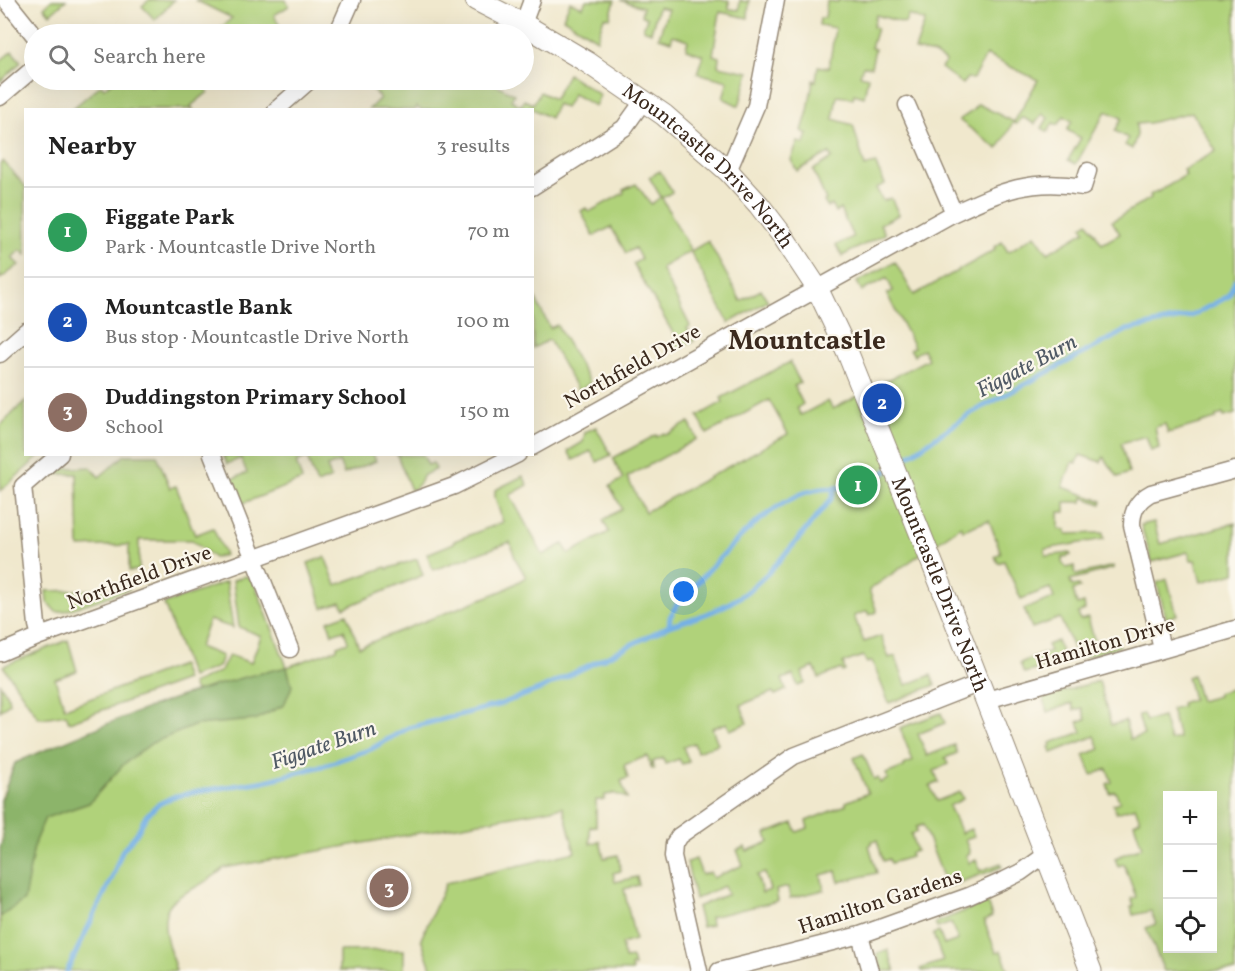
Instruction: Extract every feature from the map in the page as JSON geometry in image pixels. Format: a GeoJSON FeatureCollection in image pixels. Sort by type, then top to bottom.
{"type":"FeatureCollection","features":[{"type":"Feature","properties":{"kind":"street"},"geometry":{"type":"LineString","coordinates":[[6,0],[25,24]]}},
{"type":"Feature","properties":{"kind":"street"},"geometry":{"type":"LineString","coordinates":[[341,24],[352,0]]}},
{"type":"Feature","properties":{"kind":"street","name":"Mountcastle Drive North"},"geometry":{"type":"LineString","coordinates":[[476,0],[524,24]]}},
{"type":"Feature","properties":{"kind":"street"},"geometry":{"type":"LineString","coordinates":[[524,24],[532,0]]}},
{"type":"Feature","properties":{"kind":"street"},"geometry":{"type":"LineString","coordinates":[[728,171],[756,106],[776,0]]}},
{"type":"Feature","properties":{"kind":"street","name":"Mountcastle Drive North"},"geometry":{"type":"LineString","coordinates":[[534,30],[644,100],[728,171],[782,235],[817,288],[847,351],[984,691],[1091,971]]}},
{"type":"Feature","properties":{"kind":"street"},"geometry":{"type":"LineString","coordinates":[[0,97],[24,77]]}},
{"type":"Feature","properties":{"kind":"street"},"geometry":{"type":"LineString","coordinates":[[278,108],[299,90]]}},
{"type":"Feature","properties":{"kind":"street"},"geometry":{"type":"LineString","coordinates":[[534,186],[624,128],[644,100]]}},
{"type":"Feature","properties":{"kind":"street"},"geometry":{"type":"LineString","coordinates":[[907,105],[954,213]]}},
{"type":"Feature","properties":{"kind":"street","name":"Northfield Drive"},"geometry":{"type":"LineString","coordinates":[[534,446],[954,213],[1004,191],[1026,185],[1057,183],[1083,187],[1088,171]]}},
{"type":"Feature","properties":{"kind":"street"},"geometry":{"type":"LineString","coordinates":[[0,354],[24,333]]}},
{"type":"Feature","properties":{"kind":"street","name":"Northfield Drive"},"geometry":{"type":"LineString","coordinates":[[40,636],[23,486],[58,456]]}},
{"type":"Feature","properties":{"kind":"street"},"geometry":{"type":"LineString","coordinates":[[213,456],[290,650]]}},
{"type":"Feature","properties":{"kind":"street","name":"Northfield Drive"},"geometry":{"type":"LineString","coordinates":[[0,653],[40,636],[454,486],[514,456]]}},
{"type":"Feature","properties":{"kind":"street"},"geometry":{"type":"LineString","coordinates":[[1162,650],[1132,525],[1134,510],[1142,499],[1151,493],[1235,470]]}},
{"type":"Feature","properties":{"kind":"street","name":"Hamilton Drive"},"geometry":{"type":"LineString","coordinates":[[699,971],[673,856],[675,844],[679,836],[794,756],[984,691],[1162,650],[1235,629]]}},
{"type":"Feature","properties":{"kind":"street","name":"Hamilton Gardens"},"geometry":{"type":"LineString","coordinates":[[719,971],[860,935],[969,896],[1021,872],[1046,854]]}},
{"type":"Feature","properties":{"kind":"street"},"geometry":{"type":"LineString","coordinates":[[860,935],[870,971]]}},
{"type":"Feature","properties":{"kind":"green space"},"geometry":{"type":"Polygon","coordinates":[[[52,0],[66,0],[50,14],[44,7],[52,0]]]}},
{"type":"Feature","properties":{"kind":"green space"},"geometry":{"type":"Polygon","coordinates":[[[149,0],[174,0],[155,20],[142,6],[149,0]]]}},
{"type":"Feature","properties":{"kind":"green space"},"geometry":{"type":"Polygon","coordinates":[[[195,0],[286,0],[289,6],[274,15],[279,24],[225,24],[232,18],[195,0]]]}},
{"type":"Feature","properties":{"kind":"green space"},"geometry":{"type":"Polygon","coordinates":[[[586,0],[615,0],[610,18],[604,17],[597,39],[563,18],[570,2],[583,7],[586,0]]]}},
{"type":"Feature","properties":{"kind":"green space"},"geometry":{"type":"Polygon","coordinates":[[[620,0],[729,0],[729,9],[739,10],[740,0],[745,2],[749,0],[748,18],[720,12],[713,55],[719,57],[718,66],[749,72],[739,106],[723,98],[728,81],[697,73],[703,55],[686,49],[688,40],[673,35],[671,41],[659,37],[668,9],[658,7],[651,32],[643,29],[647,18],[641,15],[643,7],[620,0]]]}},
{"type":"Feature","properties":{"kind":"green space"},"geometry":{"type":"Polygon","coordinates":[[[838,0],[1235,0],[1235,414],[1224,417],[1223,414],[1216,416],[1216,419],[1168,433],[1165,424],[1155,427],[1159,448],[1151,451],[1146,436],[1121,443],[1129,473],[1118,477],[1104,457],[1101,462],[1080,455],[1077,463],[1072,462],[1063,487],[1102,501],[1101,504],[1083,497],[1082,502],[1065,502],[1065,512],[1059,512],[1059,529],[1066,530],[1066,534],[1103,533],[1104,539],[1045,549],[1046,556],[1070,553],[1071,555],[1062,558],[1062,562],[1067,568],[1074,566],[1076,575],[1113,566],[1114,568],[1070,580],[1072,586],[1079,585],[1080,588],[1073,590],[1077,605],[1084,603],[1085,610],[1078,613],[1080,620],[1088,618],[1097,650],[1119,644],[1120,647],[1078,659],[1060,618],[1032,628],[1024,609],[1054,598],[1050,588],[1021,599],[1004,561],[998,563],[995,556],[1001,553],[989,520],[963,530],[961,526],[869,590],[877,612],[869,615],[867,611],[854,616],[864,642],[881,636],[889,658],[895,656],[906,685],[931,675],[935,685],[889,703],[872,661],[867,663],[863,656],[843,663],[845,671],[842,672],[841,669],[819,678],[814,667],[802,672],[805,683],[798,686],[793,675],[782,679],[786,690],[775,695],[773,692],[741,705],[747,723],[730,730],[727,723],[712,728],[718,744],[697,752],[694,743],[683,747],[689,762],[682,764],[679,759],[665,764],[663,758],[652,762],[654,769],[652,769],[647,756],[624,765],[628,778],[621,781],[627,798],[613,793],[605,795],[604,800],[596,800],[596,826],[590,827],[590,844],[600,841],[604,858],[618,855],[621,871],[613,873],[615,882],[637,877],[639,885],[624,889],[635,940],[621,944],[625,959],[632,958],[634,966],[631,966],[632,971],[432,971],[421,939],[446,883],[575,852],[563,807],[224,868],[218,874],[177,898],[167,909],[166,936],[176,971],[0,971],[0,860],[23,772],[196,694],[192,684],[221,671],[229,655],[251,663],[261,636],[239,627],[233,580],[246,576],[254,582],[287,667],[337,649],[337,646],[348,642],[344,630],[332,634],[328,621],[347,614],[359,647],[504,590],[526,577],[515,558],[510,542],[433,570],[427,554],[503,522],[495,490],[523,476],[528,485],[510,495],[543,555],[563,544],[569,554],[609,532],[603,520],[622,509],[610,486],[623,479],[613,458],[656,435],[657,437],[664,433],[666,435],[689,422],[697,439],[627,477],[645,512],[788,434],[769,400],[707,434],[698,416],[723,402],[721,398],[790,362],[800,383],[794,386],[803,404],[797,408],[801,415],[828,401],[833,409],[928,359],[923,349],[914,355],[910,349],[914,347],[887,294],[893,291],[887,278],[862,291],[857,282],[895,262],[914,295],[995,250],[994,247],[1002,242],[1008,252],[1035,235],[1048,253],[1085,231],[1082,226],[1088,222],[1102,244],[1120,234],[1112,221],[1151,198],[1150,195],[1186,175],[1183,170],[1216,151],[1192,112],[1136,124],[1137,135],[1132,149],[1125,145],[1128,138],[1115,131],[1122,118],[1106,111],[1076,164],[1068,160],[1081,138],[1067,130],[1072,121],[1064,116],[1058,125],[1053,123],[1048,132],[1042,128],[1048,118],[1042,114],[1035,124],[1022,117],[1017,124],[1013,123],[998,149],[959,120],[978,104],[1014,122],[1038,80],[986,55],[973,79],[967,78],[962,84],[941,68],[946,62],[934,54],[915,50],[925,21],[908,15],[905,23],[876,15],[873,27],[877,28],[871,48],[875,49],[871,67],[863,66],[860,75],[868,77],[864,97],[854,94],[853,98],[837,96],[833,119],[853,125],[865,167],[875,163],[885,184],[876,188],[883,201],[891,198],[899,215],[880,224],[885,234],[842,256],[836,245],[853,237],[840,209],[835,212],[832,205],[827,207],[813,170],[832,158],[829,153],[797,171],[791,160],[798,142],[804,144],[807,134],[802,131],[818,66],[829,68],[835,28],[819,25],[820,18],[825,18],[827,1],[838,2],[838,0]]]}},
{"type":"Feature","properties":{"kind":"green space"},"geometry":{"type":"Polygon","coordinates":[[[12,51],[21,62],[0,82],[0,61],[12,51]]]}},
{"type":"Feature","properties":{"kind":"green space"},"geometry":{"type":"Polygon","coordinates":[[[568,74],[600,95],[595,106],[573,94],[565,108],[557,104],[550,118],[534,108],[370,108],[380,98],[372,90],[506,90],[514,94],[511,100],[521,106],[524,100],[533,104],[540,92],[554,99],[568,74]]]}},
{"type":"Feature","properties":{"kind":"green space"},"geometry":{"type":"Polygon","coordinates":[[[95,90],[207,90],[208,92],[191,106],[192,108],[73,108],[95,90]]]}},
{"type":"Feature","properties":{"kind":"green space"},"geometry":{"type":"Polygon","coordinates":[[[3,161],[24,185],[24,253],[20,250],[12,258],[19,265],[0,279],[0,164],[3,161]]]}},
{"type":"Feature","properties":{"kind":"green space"},"geometry":{"type":"Polygon","coordinates":[[[660,171],[672,192],[662,198],[691,251],[708,241],[741,301],[761,290],[768,301],[729,323],[690,251],[661,268],[690,326],[687,328],[694,341],[679,349],[675,342],[677,340],[633,264],[641,259],[635,248],[626,253],[611,227],[594,236],[581,211],[586,208],[589,212],[636,184],[651,204],[661,197],[649,177],[660,171]]]}},
{"type":"Feature","properties":{"kind":"green space"},"geometry":{"type":"Polygon","coordinates":[[[534,296],[550,328],[557,325],[590,383],[578,391],[549,340],[534,348],[534,296]]]}},
{"type":"Feature","properties":{"kind":"green space"},"geometry":{"type":"Polygon","coordinates":[[[24,402],[24,456],[40,456],[0,491],[0,426],[24,402]]]}},
{"type":"Feature","properties":{"kind":"green space"},"geometry":{"type":"Polygon","coordinates":[[[596,427],[611,455],[597,462],[591,451],[573,460],[568,451],[583,442],[585,432],[596,427]]]}},
{"type":"Feature","properties":{"kind":"green space"},"geometry":{"type":"Polygon","coordinates":[[[124,456],[157,456],[170,488],[176,486],[195,535],[213,528],[225,555],[214,558],[192,540],[139,540],[139,570],[129,571],[129,545],[79,547],[77,474],[51,474],[51,469],[91,467],[99,477],[124,456]]]}},
{"type":"Feature","properties":{"kind":"green space"},"geometry":{"type":"Polygon","coordinates":[[[223,456],[374,456],[376,461],[344,474],[339,462],[327,467],[331,478],[317,484],[307,458],[296,462],[302,480],[241,504],[229,480],[247,473],[241,458],[227,464],[223,456]]]}},
{"type":"Feature","properties":{"kind":"green space"},"geometry":{"type":"Polygon","coordinates":[[[397,456],[424,456],[428,465],[433,463],[436,469],[424,475],[416,488],[411,490],[397,456]]]}},
{"type":"Feature","properties":{"kind":"green space"},"geometry":{"type":"Polygon","coordinates":[[[1154,522],[1160,544],[1235,523],[1235,573],[1201,582],[1195,560],[1191,560],[1188,552],[1152,562],[1141,525],[1154,522]]]}},
{"type":"Feature","properties":{"kind":"green space"},"geometry":{"type":"Polygon","coordinates":[[[325,557],[336,585],[386,567],[387,569],[417,559],[423,575],[344,608],[341,602],[323,608],[308,563],[325,557]]]}},
{"type":"Feature","properties":{"kind":"green space"},"geometry":{"type":"Polygon","coordinates":[[[1167,579],[1177,615],[1166,618],[1157,583],[1167,579]]]}},
{"type":"Feature","properties":{"kind":"green space"},"geometry":{"type":"Polygon","coordinates":[[[226,582],[233,628],[209,620],[199,647],[222,656],[218,667],[191,677],[164,604],[226,582]]]}},
{"type":"Feature","properties":{"kind":"green space"},"geometry":{"type":"Polygon","coordinates":[[[130,589],[56,612],[47,602],[46,591],[130,589]]]}},
{"type":"Feature","properties":{"kind":"green space"},"geometry":{"type":"Polygon","coordinates":[[[68,640],[77,671],[55,679],[65,708],[181,665],[186,680],[69,722],[66,714],[38,717],[3,666],[68,640]]]}},
{"type":"Feature","properties":{"kind":"green space"},"geometry":{"type":"Polygon","coordinates":[[[1057,641],[1065,662],[1024,673],[1020,663],[1050,651],[1047,645],[1057,641]]]}},
{"type":"Feature","properties":{"kind":"green space"},"geometry":{"type":"Polygon","coordinates":[[[287,667],[292,686],[284,705],[255,720],[196,725],[152,743],[124,764],[89,803],[45,818],[35,841],[24,900],[0,917],[0,849],[3,837],[1,800],[15,763],[81,734],[182,696],[287,667]]]}},
{"type":"Feature","properties":{"kind":"green space"},"geometry":{"type":"Polygon","coordinates":[[[1192,675],[1200,701],[1235,688],[1235,971],[1164,971],[1146,928],[1156,924],[1151,911],[1133,915],[1131,907],[1134,906],[1131,899],[1136,897],[1124,864],[1118,866],[1115,858],[1142,847],[1134,823],[1140,820],[1135,807],[1116,813],[1113,804],[1120,802],[1115,791],[1110,793],[1107,784],[1112,782],[1107,769],[1092,775],[1084,755],[1100,749],[1095,736],[1052,753],[1050,743],[1082,732],[1078,722],[1086,719],[1082,708],[1074,710],[1072,703],[1048,712],[1043,697],[1099,681],[1111,725],[1125,721],[1130,739],[1144,735],[1138,715],[1143,714],[1146,721],[1163,717],[1170,740],[1179,738],[1171,709],[1182,706],[1181,703],[1193,699],[1187,677],[1192,675]]]}},
{"type":"Feature","properties":{"kind":"green space"},"geometry":{"type":"Polygon","coordinates":[[[0,684],[8,696],[9,703],[0,711],[0,684]]]}},
{"type":"Feature","properties":{"kind":"green space"},"geometry":{"type":"Polygon","coordinates":[[[941,713],[945,723],[918,734],[927,756],[954,745],[957,753],[945,758],[948,764],[934,771],[939,782],[930,786],[937,801],[960,792],[963,799],[949,806],[961,833],[971,829],[974,836],[965,839],[970,853],[966,855],[969,863],[976,860],[980,871],[1001,863],[1002,867],[947,887],[923,825],[916,827],[917,832],[911,834],[916,851],[910,853],[911,857],[891,863],[889,859],[883,861],[877,840],[872,841],[869,845],[877,873],[839,882],[836,871],[821,875],[824,890],[790,898],[788,887],[776,890],[778,901],[710,917],[711,925],[702,927],[697,907],[728,894],[724,886],[695,899],[687,862],[696,859],[702,875],[710,872],[713,878],[743,865],[737,850],[745,847],[747,851],[769,842],[766,834],[793,823],[797,832],[808,828],[806,821],[846,805],[846,802],[868,793],[854,758],[863,754],[874,779],[878,778],[880,783],[888,779],[886,774],[913,761],[900,728],[941,713]],[[765,873],[757,875],[762,893],[770,890],[765,873]]]}},
{"type":"Feature","properties":{"kind":"green space"},"geometry":{"type":"Polygon","coordinates":[[[987,902],[992,917],[984,921],[996,952],[1001,951],[1009,971],[921,971],[920,969],[943,961],[933,934],[939,932],[944,945],[958,940],[951,923],[937,928],[935,923],[987,902]]]}},
{"type":"Feature","properties":{"kind":"green space"},"geometry":{"type":"Polygon","coordinates":[[[404,950],[404,971],[339,971],[339,951],[404,950]]]}},
{"type":"Feature","properties":{"kind":"green space"},"geometry":{"type":"Polygon","coordinates":[[[888,950],[895,971],[882,971],[877,954],[888,950]]]}},
{"type":"Feature","properties":{"kind":"waterway","name":"Figgate Burn"},"geometry":{"type":"LineString","coordinates":[[898,463],[973,412],[1127,330],[1191,316],[1229,296],[1235,281]]}},
{"type":"Feature","properties":{"kind":"waterway","name":"Figgate Burn"},"geometry":{"type":"LineString","coordinates":[[67,971],[112,878],[122,851],[137,833],[146,816],[157,805],[173,797],[194,792],[265,781],[322,766],[371,749],[408,728],[498,705],[541,689],[669,626],[670,617],[677,605],[719,559],[764,516],[781,505],[806,492],[862,484],[890,469]]}},
{"type":"Feature","properties":{"kind":"waterway","name":"Figgate Burn"},"geometry":{"type":"LineString","coordinates":[[669,626],[718,609],[760,581],[832,498],[835,487]]}},
{"type":"Feature","properties":{"kind":"place","name":"Mountcastle Bank"},"geometry":{"type":"Point","coordinates":[882,403]}},
{"type":"Feature","properties":{"kind":"place","name":"Figgate Park"},"geometry":{"type":"Point","coordinates":[858,485]}},
{"type":"Feature","properties":{"kind":"place","name":"Duddingston Primary School"},"geometry":{"type":"Point","coordinates":[389,888]}},
{"type":"Feature","properties":{"kind":"district","name":"Mountcastle"},"geometry":{"type":"Point","coordinates":[807,340]}}]}
